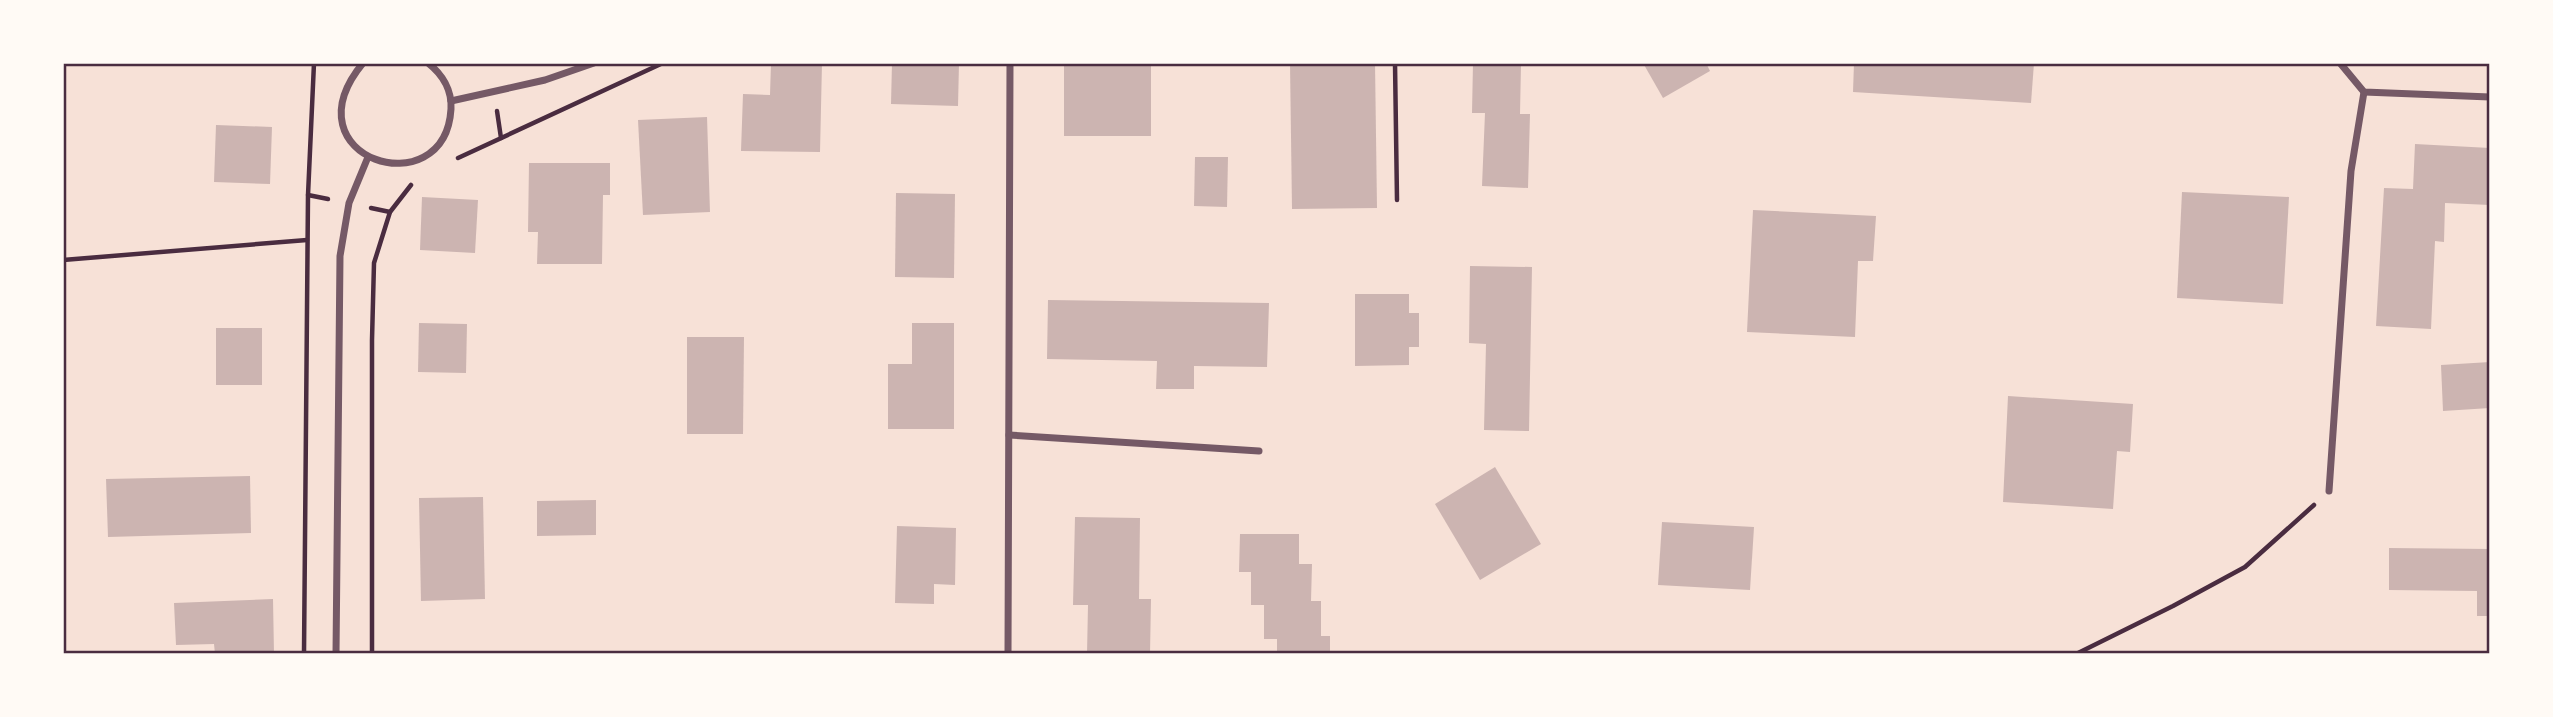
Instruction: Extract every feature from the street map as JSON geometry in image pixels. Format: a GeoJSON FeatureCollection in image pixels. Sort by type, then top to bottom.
{"type":"FeatureCollection","features":[{"type":"Feature","properties":{"kind":"street"},"geometry":{"type":"LineString","coordinates":[[363,63],[349,80],[342,100],[342,121],[348,137],[355,147],[368,157],[385,163],[402,164],[419,159],[434,149],[444,135],[450,118],[451,101],[446,83],[428,63]]}},
{"type":"Feature","properties":{"kind":"street"},"geometry":{"type":"LineString","coordinates":[[451,101],[545,80],[594,63]]}},
{"type":"Feature","properties":{"kind":"street"},"geometry":{"type":"LineString","coordinates":[[1008,654],[1010,63]]}},
{"type":"Feature","properties":{"kind":"street"},"geometry":{"type":"LineString","coordinates":[[2340,63],[2364,92],[2490,97]]}},
{"type":"Feature","properties":{"kind":"street"},"geometry":{"type":"LineString","coordinates":[[2329,491],[2351,171],[2364,92]]}},
{"type":"Feature","properties":{"kind":"street"},"geometry":{"type":"LineString","coordinates":[[336,654],[340,256],[349,203],[368,157]]}},
{"type":"Feature","properties":{"kind":"street"},"geometry":{"type":"LineString","coordinates":[[1009,435],[1259,451]]}},
{"type":"Feature","properties":{"kind":"path"},"geometry":{"type":"LineString","coordinates":[[304,654],[307,240],[314,63]]}},
{"type":"Feature","properties":{"kind":"path"},"geometry":{"type":"LineString","coordinates":[[452,161],[663,63]]}},
{"type":"Feature","properties":{"kind":"path"},"geometry":{"type":"LineString","coordinates":[[1395,63],[1397,200]]}},
{"type":"Feature","properties":{"kind":"path"},"geometry":{"type":"LineString","coordinates":[[372,654],[374,263],[390,212],[407,188],[418,181]]}},
{"type":"Feature","properties":{"kind":"path"},"geometry":{"type":"LineString","coordinates":[[63,260],[307,240]]}},
{"type":"Feature","properties":{"kind":"path"},"geometry":{"type":"LineString","coordinates":[[2076,654],[2174,606],[2245,567],[2329,491]]}},
{"type":"Feature","properties":{"kind":"building"},"geometry":{"type":"Polygon","coordinates":[[[771,63],[822,63],[820,152],[741,151],[743,94],[770,95],[771,63]]]}},
{"type":"Feature","properties":{"kind":"building"},"geometry":{"type":"Polygon","coordinates":[[[892,63],[959,63],[958,106],[891,104],[892,63]]]}},
{"type":"Feature","properties":{"kind":"building"},"geometry":{"type":"Polygon","coordinates":[[[1064,63],[1151,63],[1151,136],[1064,136],[1064,63]]]}},
{"type":"Feature","properties":{"kind":"building"},"geometry":{"type":"Polygon","coordinates":[[[1290,63],[1375,63],[1377,208],[1292,209],[1290,63]]]}},
{"type":"Feature","properties":{"kind":"building"},"geometry":{"type":"Polygon","coordinates":[[[1473,63],[1521,63],[1520,114],[1530,114],[1528,188],[1482,186],[1485,113],[1472,113],[1473,63]]]}},
{"type":"Feature","properties":{"kind":"building"},"geometry":{"type":"Polygon","coordinates":[[[1643,63],[1706,63],[1710,71],[1663,98],[1643,63]]]}},
{"type":"Feature","properties":{"kind":"building"},"geometry":{"type":"Polygon","coordinates":[[[1854,63],[2034,63],[2031,103],[1853,92],[1854,63]]]}},
{"type":"Feature","properties":{"kind":"building"},"geometry":{"type":"Polygon","coordinates":[[[707,117],[710,212],[643,215],[638,120],[707,117]]]}},
{"type":"Feature","properties":{"kind":"building"},"geometry":{"type":"Polygon","coordinates":[[[216,125],[272,127],[270,184],[214,182],[216,125]]]}},
{"type":"Feature","properties":{"kind":"building"},"geometry":{"type":"Polygon","coordinates":[[[2415,144],[2490,148],[2490,205],[2445,203],[2444,242],[2435,241],[2431,329],[2376,326],[2384,188],[2413,189],[2415,144]]]}},
{"type":"Feature","properties":{"kind":"building"},"geometry":{"type":"Polygon","coordinates":[[[1195,157],[1228,157],[1227,207],[1194,206],[1195,157]]]}},
{"type":"Feature","properties":{"kind":"building"},"geometry":{"type":"Polygon","coordinates":[[[529,163],[610,163],[610,195],[603,195],[602,264],[537,264],[538,232],[528,232],[529,163]]]}},
{"type":"Feature","properties":{"kind":"building"},"geometry":{"type":"Polygon","coordinates":[[[2182,192],[2289,197],[2283,304],[2177,298],[2182,192]]]}},
{"type":"Feature","properties":{"kind":"building"},"geometry":{"type":"Polygon","coordinates":[[[896,193],[955,194],[954,278],[895,277],[896,193]]]}},
{"type":"Feature","properties":{"kind":"building"},"geometry":{"type":"Polygon","coordinates":[[[422,197],[478,200],[475,253],[420,250],[422,197]]]}},
{"type":"Feature","properties":{"kind":"building"},"geometry":{"type":"Polygon","coordinates":[[[1753,210],[1876,216],[1873,261],[1858,261],[1855,337],[1747,332],[1753,210]]]}},
{"type":"Feature","properties":{"kind":"building"},"geometry":{"type":"Polygon","coordinates":[[[1470,266],[1532,267],[1529,431],[1484,430],[1486,344],[1469,343],[1470,266]]]}},
{"type":"Feature","properties":{"kind":"building"},"geometry":{"type":"Polygon","coordinates":[[[1355,294],[1409,294],[1409,313],[1419,313],[1419,347],[1409,347],[1409,365],[1355,366],[1355,294]]]}},
{"type":"Feature","properties":{"kind":"building"},"geometry":{"type":"Polygon","coordinates":[[[1048,300],[1269,303],[1267,367],[1194,366],[1194,389],[1156,389],[1157,361],[1047,359],[1048,300]]]}},
{"type":"Feature","properties":{"kind":"building"},"geometry":{"type":"Polygon","coordinates":[[[419,323],[467,324],[466,373],[418,372],[419,323]]]}},
{"type":"Feature","properties":{"kind":"building"},"geometry":{"type":"Polygon","coordinates":[[[912,323],[954,323],[954,429],[888,429],[888,364],[912,364],[912,323]]]}},
{"type":"Feature","properties":{"kind":"building"},"geometry":{"type":"Polygon","coordinates":[[[216,328],[262,328],[262,385],[216,385],[216,328]]]}},
{"type":"Feature","properties":{"kind":"building"},"geometry":{"type":"Polygon","coordinates":[[[687,337],[744,337],[743,434],[687,434],[687,337]]]}},
{"type":"Feature","properties":{"kind":"building"},"geometry":{"type":"Polygon","coordinates":[[[2490,362],[2490,408],[2443,411],[2441,365],[2490,362]]]}},
{"type":"Feature","properties":{"kind":"building"},"geometry":{"type":"Polygon","coordinates":[[[2008,396],[2133,404],[2130,452],[2117,451],[2113,509],[2003,502],[2008,396]]]}},
{"type":"Feature","properties":{"kind":"building"},"geometry":{"type":"Polygon","coordinates":[[[1495,467],[1541,544],[1480,580],[1435,504],[1495,467]]]}},
{"type":"Feature","properties":{"kind":"building"},"geometry":{"type":"Polygon","coordinates":[[[250,476],[251,533],[108,537],[106,479],[250,476]]]}},
{"type":"Feature","properties":{"kind":"building"},"geometry":{"type":"Polygon","coordinates":[[[483,497],[485,599],[421,601],[419,498],[483,497]]]}},
{"type":"Feature","properties":{"kind":"building"},"geometry":{"type":"Polygon","coordinates":[[[596,500],[596,535],[537,536],[537,501],[596,500]]]}},
{"type":"Feature","properties":{"kind":"building"},"geometry":{"type":"Polygon","coordinates":[[[1075,517],[1140,518],[1139,599],[1151,599],[1150,654],[1087,654],[1088,605],[1073,605],[1075,517]]]}},
{"type":"Feature","properties":{"kind":"building"},"geometry":{"type":"Polygon","coordinates":[[[1662,522],[1754,527],[1750,590],[1658,585],[1662,522]]]}},
{"type":"Feature","properties":{"kind":"building"},"geometry":{"type":"Polygon","coordinates":[[[897,526],[956,528],[955,585],[934,584],[934,604],[895,603],[897,526]]]}},
{"type":"Feature","properties":{"kind":"building"},"geometry":{"type":"Polygon","coordinates":[[[1240,534],[1299,534],[1299,564],[1312,564],[1311,601],[1321,601],[1321,636],[1330,636],[1330,654],[1277,654],[1277,639],[1264,639],[1264,605],[1251,605],[1251,572],[1239,572],[1240,534]]]}},
{"type":"Feature","properties":{"kind":"building"},"geometry":{"type":"Polygon","coordinates":[[[2389,548],[2490,549],[2490,616],[2477,616],[2477,591],[2389,590],[2389,548]]]}},
{"type":"Feature","properties":{"kind":"building"},"geometry":{"type":"Polygon","coordinates":[[[273,599],[274,654],[215,654],[214,644],[176,645],[174,603],[273,599]]]}}]}
